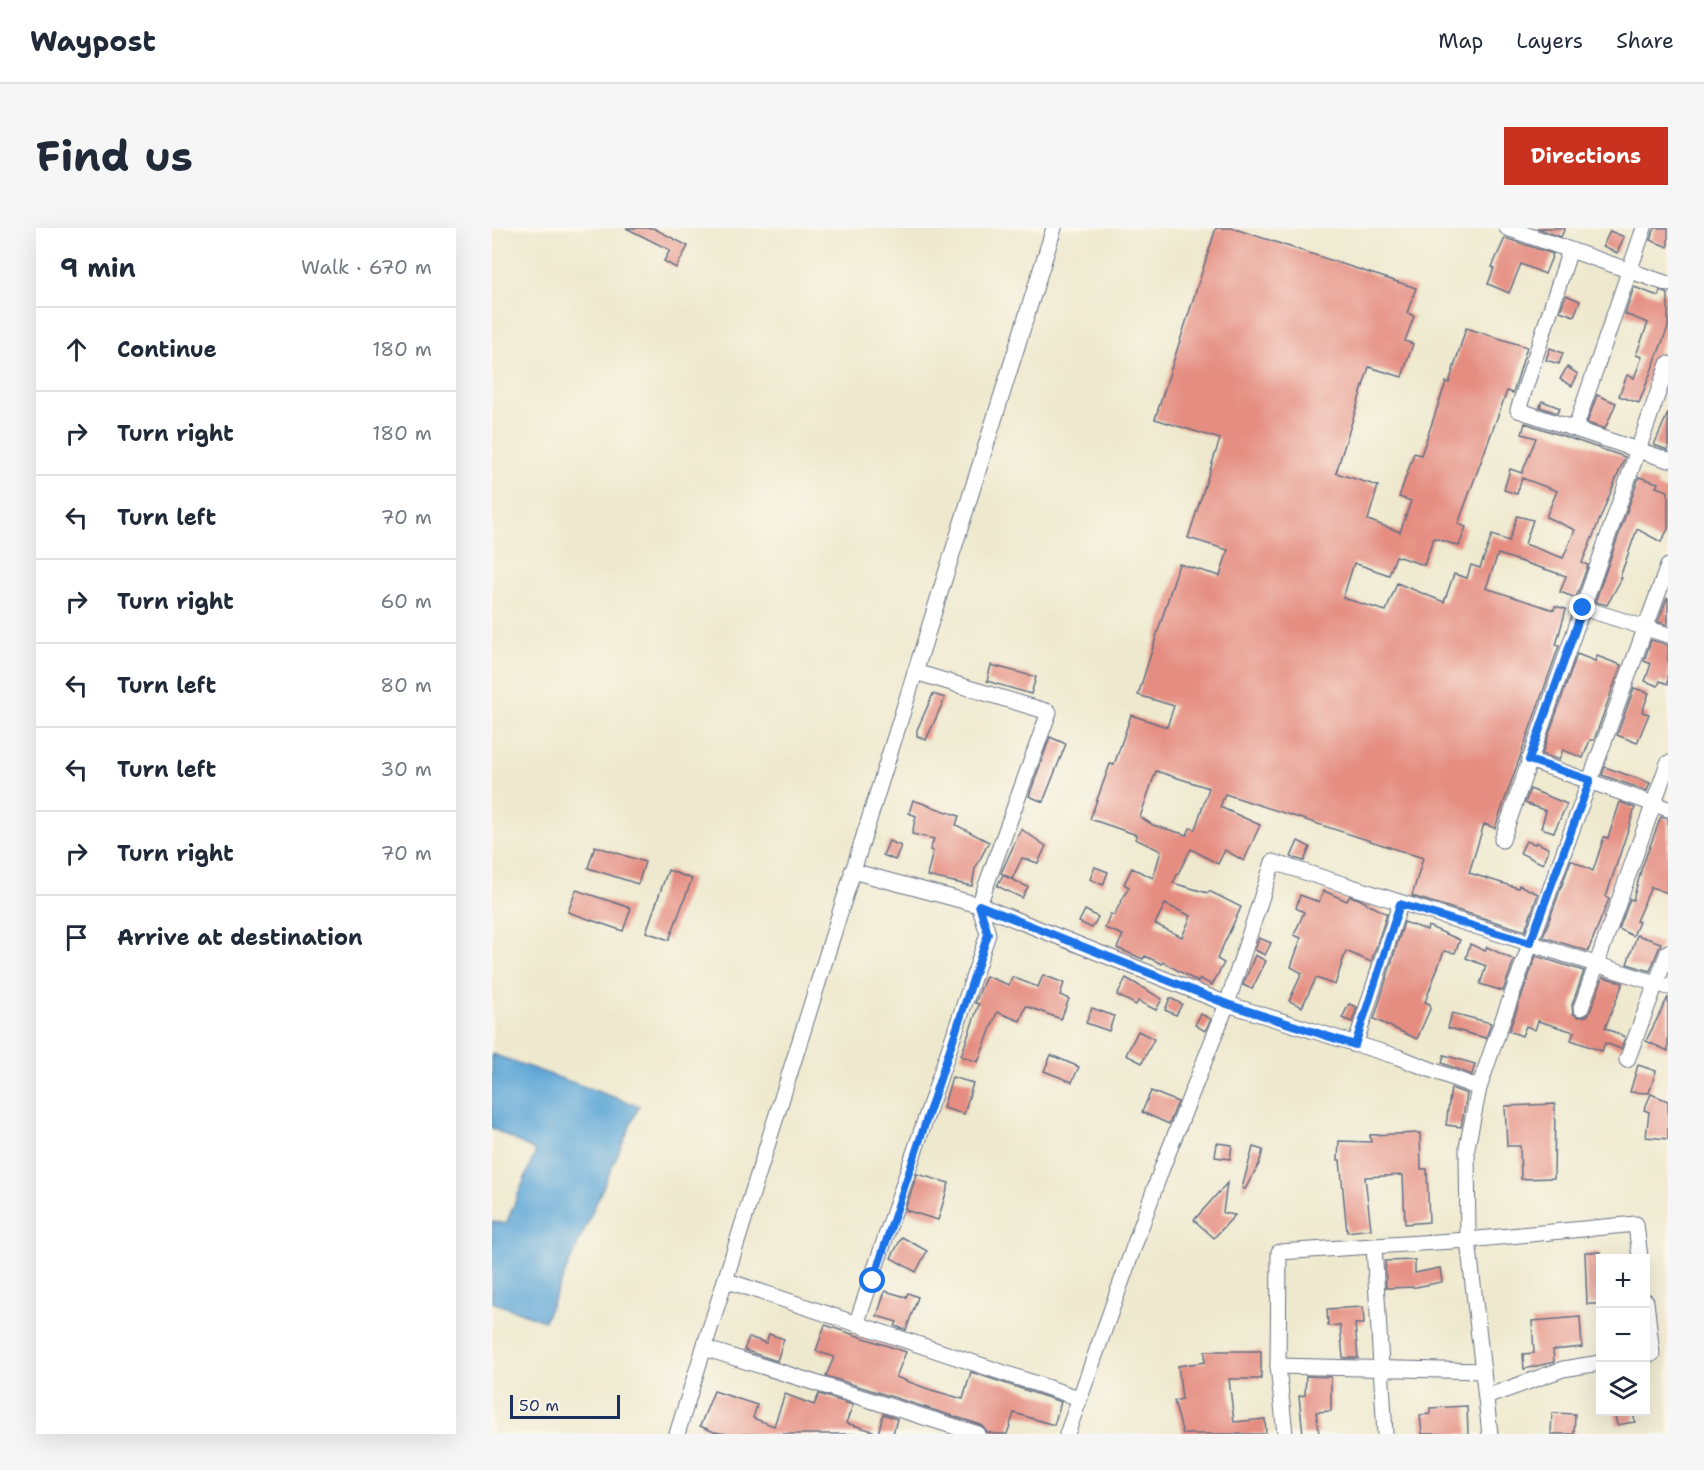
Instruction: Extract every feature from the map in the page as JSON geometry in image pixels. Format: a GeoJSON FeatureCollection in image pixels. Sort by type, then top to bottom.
{"type":"FeatureCollection","features":[{"type":"Feature","properties":{"kind":"street"},"geometry":{"type":"LineString","coordinates":[[681,1433],[725,1280],[1054,228]]}},
{"type":"Feature","properties":{"kind":"street"},"geometry":{"type":"LineString","coordinates":[[1508,228],[1668,284]]}},
{"type":"Feature","properties":{"kind":"street"},"geometry":{"type":"LineString","coordinates":[[1575,429],[1627,271],[1644,228]]}},
{"type":"Feature","properties":{"kind":"street"},"geometry":{"type":"LineString","coordinates":[[1570,250],[1518,410],[1668,460]]}},
{"type":"Feature","properties":{"kind":"street"},"geometry":{"type":"LineString","coordinates":[[1502,840],[1668,364]]}},
{"type":"Feature","properties":{"kind":"street"},"geometry":{"type":"LineString","coordinates":[[1490,1434],[1468,1240],[1467,1147],[1479,1088],[1668,566]]}},
{"type":"Feature","properties":{"kind":"street"},"geometry":{"type":"LineString","coordinates":[[1583,608],[1668,635]]}},
{"type":"Feature","properties":{"kind":"street"},"geometry":{"type":"LineString","coordinates":[[857,1322],[988,934],[979,905],[1049,712],[915,672]]}},
{"type":"Feature","properties":{"kind":"street"},"geometry":{"type":"LineString","coordinates":[[1529,760],[1668,809]]}},
{"type":"Feature","properties":{"kind":"street"},"geometry":{"type":"LineString","coordinates":[[1581,1008],[1668,763]]}},
{"type":"Feature","properties":{"kind":"street"},"geometry":{"type":"LineString","coordinates":[[1071,1433],[1079,1398],[1162,1168],[1227,1004],[1274,862],[1400,904],[1597,963],[1662,985]]}},
{"type":"Feature","properties":{"kind":"street"},"geometry":{"type":"LineString","coordinates":[[852,872],[979,905],[1227,1004],[1398,1057],[1479,1088]]}},
{"type":"Feature","properties":{"kind":"street"},"geometry":{"type":"LineString","coordinates":[[1355,1045],[1400,904]]}},
{"type":"Feature","properties":{"kind":"street"},"geometry":{"type":"LineString","coordinates":[[1627,1060],[1662,985],[1668,952]]}},
{"type":"Feature","properties":{"kind":"street"},"geometry":{"type":"LineString","coordinates":[[1286,1434],[1278,1366],[1279,1252],[1468,1240],[1636,1224],[1640,1254]]}},
{"type":"Feature","properties":{"kind":"street"},"geometry":{"type":"LineString","coordinates":[[1374,1246],[1385,1434]]}},
{"type":"Feature","properties":{"kind":"street"},"geometry":{"type":"LineString","coordinates":[[725,1280],[857,1322],[1079,1398]]}},
{"type":"Feature","properties":{"kind":"street"},"geometry":{"type":"LineString","coordinates":[[704,1348],[978,1434]]}},
{"type":"Feature","properties":{"kind":"street"},"geometry":{"type":"LineString","coordinates":[[1650,1354],[1668,1354]]}},
{"type":"Feature","properties":{"kind":"street"},"geometry":{"type":"LineString","coordinates":[[1486,1397],[1563,1369],[1596,1364]]}},
{"type":"Feature","properties":{"kind":"street"},"geometry":{"type":"LineString","coordinates":[[1278,1366],[1483,1371]]}},
{"type":"Feature","properties":{"kind":"water"},"geometry":{"type":"Polygon","coordinates":[[[492,1054],[639,1106],[544,1321],[492,1302],[492,1221],[506,1224],[536,1151],[492,1128],[492,1054]]]}},
{"type":"Feature","properties":{"kind":"building"},"geometry":{"type":"Polygon","coordinates":[[[626,228],[653,228],[688,246],[676,268],[664,261],[670,250],[626,228]]]}},
{"type":"Feature","properties":{"kind":"building"},"geometry":{"type":"Polygon","coordinates":[[[1216,228],[1232,228],[1416,288],[1407,313],[1414,316],[1405,341],[1413,344],[1402,377],[1369,367],[1336,473],[1378,486],[1368,520],[1400,532],[1411,501],[1399,497],[1414,453],[1421,455],[1446,382],[1449,383],[1466,328],[1527,347],[1513,393],[1507,391],[1458,524],[1466,527],[1459,546],[1434,538],[1424,565],[1396,556],[1389,575],[1354,563],[1343,598],[1386,611],[1397,583],[1444,602],[1454,574],[1467,578],[1471,565],[1480,568],[1492,535],[1509,541],[1517,516],[1533,520],[1525,544],[1563,558],[1575,530],[1546,517],[1557,491],[1522,478],[1517,494],[1504,490],[1510,469],[1522,473],[1536,438],[1522,434],[1525,423],[1625,457],[1582,563],[1588,565],[1576,598],[1560,592],[1566,576],[1498,554],[1486,588],[1554,610],[1555,606],[1566,609],[1556,645],[1559,646],[1495,828],[1484,824],[1469,873],[1518,888],[1519,885],[1538,894],[1525,931],[1412,896],[1423,858],[1225,794],[1220,807],[1260,825],[1244,861],[1225,850],[1218,864],[1191,849],[1173,883],[1208,893],[1209,891],[1241,907],[1217,959],[1224,963],[1212,985],[1200,979],[1198,982],[1163,962],[1162,964],[1145,956],[1143,959],[1117,948],[1123,935],[1105,928],[1110,914],[1114,915],[1129,887],[1124,884],[1132,868],[1153,878],[1161,851],[1135,839],[1137,835],[1090,819],[1110,764],[1114,765],[1131,715],[1167,727],[1174,706],[1138,695],[1179,564],[1220,576],[1228,550],[1188,538],[1220,439],[1155,419],[1216,228]],[[1156,771],[1140,817],[1153,825],[1187,835],[1190,828],[1195,829],[1209,788],[1156,771]],[[1165,904],[1155,924],[1182,937],[1191,916],[1165,904]]]}},
{"type":"Feature","properties":{"kind":"building"},"geometry":{"type":"Polygon","coordinates":[[[1537,228],[1565,228],[1561,237],[1537,228]]]}},
{"type":"Feature","properties":{"kind":"building"},"geometry":{"type":"Polygon","coordinates":[[[1655,228],[1668,228],[1668,247],[1650,240],[1655,228]]]}},
{"type":"Feature","properties":{"kind":"building"},"geometry":{"type":"Polygon","coordinates":[[[1610,231],[1624,237],[1617,253],[1603,246],[1610,231]]]}},
{"type":"Feature","properties":{"kind":"building"},"geometry":{"type":"Polygon","coordinates":[[[1505,238],[1553,254],[1545,274],[1521,264],[1509,293],[1488,284],[1494,268],[1492,267],[1505,238]]]}},
{"type":"Feature","properties":{"kind":"building"},"geometry":{"type":"Polygon","coordinates":[[[1634,287],[1658,296],[1660,291],[1668,294],[1668,327],[1639,403],[1619,396],[1627,375],[1634,378],[1642,357],[1636,355],[1648,323],[1625,314],[1634,287]]]}},
{"type":"Feature","properties":{"kind":"building"},"geometry":{"type":"Polygon","coordinates":[[[1566,295],[1580,301],[1574,316],[1560,311],[1566,295]]]}},
{"type":"Feature","properties":{"kind":"building"},"geometry":{"type":"Polygon","coordinates":[[[1550,348],[1563,353],[1559,364],[1546,360],[1550,348]]]}},
{"type":"Feature","properties":{"kind":"building"},"geometry":{"type":"Polygon","coordinates":[[[1567,367],[1578,374],[1572,386],[1560,379],[1567,367]]]}},
{"type":"Feature","properties":{"kind":"building"},"geometry":{"type":"Polygon","coordinates":[[[1597,395],[1616,403],[1605,429],[1587,423],[1597,395]]]}},
{"type":"Feature","properties":{"kind":"building"},"geometry":{"type":"Polygon","coordinates":[[[1542,401],[1560,408],[1557,413],[1540,407],[1542,401]]]}},
{"type":"Feature","properties":{"kind":"building"},"geometry":{"type":"Polygon","coordinates":[[[1668,413],[1668,450],[1654,445],[1668,413]]]}},
{"type":"Feature","properties":{"kind":"building"},"geometry":{"type":"Polygon","coordinates":[[[1639,477],[1658,483],[1656,487],[1668,491],[1668,529],[1661,542],[1637,529],[1620,577],[1622,578],[1607,605],[1595,602],[1639,477]]]}},
{"type":"Feature","properties":{"kind":"building"},"geometry":{"type":"Polygon","coordinates":[[[1668,598],[1668,625],[1658,622],[1668,598]]]}},
{"type":"Feature","properties":{"kind":"building"},"geometry":{"type":"Polygon","coordinates":[[[1651,640],[1668,645],[1668,684],[1660,681],[1658,686],[1645,681],[1651,664],[1644,661],[1651,640]]]}},
{"type":"Feature","properties":{"kind":"building"},"geometry":{"type":"Polygon","coordinates":[[[1577,654],[1595,661],[1597,656],[1621,665],[1594,740],[1590,740],[1583,758],[1563,750],[1559,760],[1542,754],[1577,654]]]}},
{"type":"Feature","properties":{"kind":"building"},"geometry":{"type":"Polygon","coordinates":[[[991,665],[1036,677],[1031,694],[987,681],[991,665]]]}},
{"type":"Feature","properties":{"kind":"building"},"geometry":{"type":"Polygon","coordinates":[[[1634,688],[1649,693],[1642,712],[1649,714],[1637,743],[1617,735],[1634,688]]]}},
{"type":"Feature","properties":{"kind":"building"},"geometry":{"type":"Polygon","coordinates":[[[933,694],[945,698],[926,740],[917,736],[917,730],[933,694]]]}},
{"type":"Feature","properties":{"kind":"building"},"geometry":{"type":"Polygon","coordinates":[[[1050,737],[1066,744],[1043,802],[1029,796],[1050,737]]]}},
{"type":"Feature","properties":{"kind":"building"},"geometry":{"type":"Polygon","coordinates":[[[1605,767],[1650,783],[1647,791],[1602,775],[1605,767]]]}},
{"type":"Feature","properties":{"kind":"building"},"geometry":{"type":"Polygon","coordinates":[[[1530,789],[1567,804],[1554,832],[1541,828],[1546,811],[1525,803],[1530,789]]]}},
{"type":"Feature","properties":{"kind":"building"},"geometry":{"type":"Polygon","coordinates":[[[913,800],[959,816],[956,825],[989,842],[975,869],[972,886],[927,876],[933,851],[930,850],[934,839],[912,834],[916,816],[909,813],[913,800]]]}},
{"type":"Feature","properties":{"kind":"building"},"geometry":{"type":"Polygon","coordinates":[[[1620,802],[1635,808],[1606,897],[1609,899],[1588,951],[1543,937],[1571,860],[1593,871],[1604,837],[1608,838],[1620,802]]]}},
{"type":"Feature","properties":{"kind":"building"},"geometry":{"type":"Polygon","coordinates":[[[1661,817],[1668,819],[1668,893],[1651,887],[1636,921],[1639,922],[1633,936],[1619,929],[1630,899],[1633,900],[1642,867],[1661,817]]]}},
{"type":"Feature","properties":{"kind":"building"},"geometry":{"type":"Polygon","coordinates":[[[1021,829],[1046,846],[1038,863],[1022,858],[1012,879],[1001,873],[1021,829]]]}},
{"type":"Feature","properties":{"kind":"building"},"geometry":{"type":"Polygon","coordinates":[[[889,841],[901,846],[895,860],[883,855],[889,841]]]}},
{"type":"Feature","properties":{"kind":"building"},"geometry":{"type":"Polygon","coordinates":[[[1298,841],[1310,847],[1304,861],[1291,857],[1298,841]]]}},
{"type":"Feature","properties":{"kind":"building"},"geometry":{"type":"Polygon","coordinates":[[[1526,841],[1535,844],[1536,842],[1548,848],[1543,864],[1520,853],[1526,841]]]}},
{"type":"Feature","properties":{"kind":"building"},"geometry":{"type":"Polygon","coordinates":[[[595,846],[645,862],[638,884],[588,868],[595,846]]]}},
{"type":"Feature","properties":{"kind":"building"},"geometry":{"type":"Polygon","coordinates":[[[1095,867],[1108,872],[1103,885],[1090,879],[1095,867]]]}},
{"type":"Feature","properties":{"kind":"building"},"geometry":{"type":"Polygon","coordinates":[[[668,870],[692,879],[669,940],[646,932],[668,870]]]}},
{"type":"Feature","properties":{"kind":"building"},"geometry":{"type":"Polygon","coordinates":[[[1003,875],[1028,887],[1022,898],[997,886],[1003,875]]]}},
{"type":"Feature","properties":{"kind":"building"},"geometry":{"type":"Polygon","coordinates":[[[576,890],[631,908],[623,931],[568,912],[576,890]]]}},
{"type":"Feature","properties":{"kind":"building"},"geometry":{"type":"Polygon","coordinates":[[[1324,891],[1347,901],[1350,896],[1359,899],[1387,914],[1371,962],[1346,951],[1335,985],[1316,978],[1302,1007],[1289,1001],[1302,973],[1291,967],[1301,938],[1294,935],[1304,912],[1296,908],[1300,895],[1319,902],[1324,891]]]}},
{"type":"Feature","properties":{"kind":"building"},"geometry":{"type":"Polygon","coordinates":[[[1085,910],[1098,917],[1092,928],[1079,922],[1085,910]]]}},
{"type":"Feature","properties":{"kind":"building"},"geometry":{"type":"Polygon","coordinates":[[[1404,922],[1427,930],[1428,926],[1460,940],[1455,953],[1444,951],[1425,1002],[1430,1004],[1430,1009],[1417,1039],[1374,1019],[1404,922]]]}},
{"type":"Feature","properties":{"kind":"building"},"geometry":{"type":"Polygon","coordinates":[[[1637,935],[1661,943],[1650,971],[1627,964],[1637,935]]]}},
{"type":"Feature","properties":{"kind":"building"},"geometry":{"type":"Polygon","coordinates":[[[1259,938],[1271,943],[1265,955],[1255,950],[1259,938]]]}},
{"type":"Feature","properties":{"kind":"building"},"geometry":{"type":"Polygon","coordinates":[[[1470,944],[1485,951],[1487,947],[1514,960],[1503,991],[1480,984],[1486,966],[1466,958],[1470,944]]]}},
{"type":"Feature","properties":{"kind":"building"},"geometry":{"type":"Polygon","coordinates":[[[1255,955],[1266,961],[1252,989],[1243,985],[1255,955]]]}},
{"type":"Feature","properties":{"kind":"building"},"geometry":{"type":"Polygon","coordinates":[[[1536,956],[1584,971],[1572,1005],[1573,1014],[1578,1017],[1587,1016],[1590,1012],[1603,977],[1623,983],[1605,1028],[1625,1037],[1621,1049],[1605,1043],[1602,1051],[1571,1040],[1574,1032],[1538,1021],[1535,1030],[1526,1026],[1522,1036],[1509,1031],[1536,956]]]}},
{"type":"Feature","properties":{"kind":"building"},"geometry":{"type":"Polygon","coordinates":[[[1043,975],[1064,983],[1060,995],[1069,999],[1061,1019],[1026,1006],[1020,1021],[997,1012],[978,1062],[961,1056],[979,1004],[975,1003],[986,976],[1009,985],[1012,977],[1038,987],[1043,975]]]}},
{"type":"Feature","properties":{"kind":"building"},"geometry":{"type":"Polygon","coordinates":[[[1126,978],[1162,999],[1156,1010],[1138,1001],[1136,1005],[1117,995],[1126,978]]]}},
{"type":"Feature","properties":{"kind":"building"},"geometry":{"type":"Polygon","coordinates":[[[1668,997],[1668,1051],[1646,1041],[1668,997]]]}},
{"type":"Feature","properties":{"kind":"building"},"geometry":{"type":"Polygon","coordinates":[[[1170,998],[1182,1004],[1176,1015],[1165,1010],[1170,998]]]}},
{"type":"Feature","properties":{"kind":"building"},"geometry":{"type":"Polygon","coordinates":[[[1349,1004],[1357,1007],[1352,1022],[1342,1018],[1349,1004]]]}},
{"type":"Feature","properties":{"kind":"building"},"geometry":{"type":"Polygon","coordinates":[[[1092,1008],[1114,1016],[1109,1031],[1086,1023],[1092,1008]]]}},
{"type":"Feature","properties":{"kind":"building"},"geometry":{"type":"Polygon","coordinates":[[[1452,1013],[1491,1023],[1486,1038],[1448,1028],[1452,1013]]]}},
{"type":"Feature","properties":{"kind":"building"},"geometry":{"type":"Polygon","coordinates":[[[1201,1014],[1211,1019],[1205,1031],[1195,1025],[1201,1014]]]}},
{"type":"Feature","properties":{"kind":"building"},"geometry":{"type":"Polygon","coordinates":[[[1138,1031],[1154,1039],[1142,1063],[1126,1055],[1138,1031]]]}},
{"type":"Feature","properties":{"kind":"building"},"geometry":{"type":"Polygon","coordinates":[[[1051,1055],[1079,1067],[1072,1082],[1044,1071],[1051,1055]]]}},
{"type":"Feature","properties":{"kind":"building"},"geometry":{"type":"Polygon","coordinates":[[[1444,1055],[1475,1064],[1472,1075],[1442,1063],[1444,1055]]]}},
{"type":"Feature","properties":{"kind":"building"},"geometry":{"type":"Polygon","coordinates":[[[1638,1065],[1656,1071],[1649,1093],[1630,1092],[1638,1065]]]}},
{"type":"Feature","properties":{"kind":"building"},"geometry":{"type":"Polygon","coordinates":[[[952,1077],[973,1083],[964,1114],[943,1108],[952,1077]]]}},
{"type":"Feature","properties":{"kind":"building"},"geometry":{"type":"Polygon","coordinates":[[[1451,1088],[1467,1094],[1461,1127],[1446,1125],[1451,1088]]]}},
{"type":"Feature","properties":{"kind":"building"},"geometry":{"type":"Polygon","coordinates":[[[1151,1091],[1178,1102],[1169,1124],[1142,1112],[1151,1091]]]}},
{"type":"Feature","properties":{"kind":"building"},"geometry":{"type":"Polygon","coordinates":[[[1651,1094],[1668,1101],[1668,1139],[1646,1137],[1649,1112],[1644,1110],[1651,1094]]]}},
{"type":"Feature","properties":{"kind":"building"},"geometry":{"type":"Polygon","coordinates":[[[1555,1104],[1554,1178],[1521,1179],[1520,1146],[1507,1146],[1505,1106],[1555,1104]]]}},
{"type":"Feature","properties":{"kind":"building"},"geometry":{"type":"Polygon","coordinates":[[[1420,1133],[1421,1169],[1427,1169],[1429,1222],[1405,1224],[1403,1175],[1365,1177],[1371,1229],[1347,1232],[1340,1160],[1338,1160],[1339,1141],[1371,1142],[1370,1135],[1420,1133]]]}},
{"type":"Feature","properties":{"kind":"building"},"geometry":{"type":"Polygon","coordinates":[[[1217,1143],[1232,1145],[1230,1159],[1215,1157],[1217,1143]]]}},
{"type":"Feature","properties":{"kind":"building"},"geometry":{"type":"Polygon","coordinates":[[[1253,1147],[1263,1150],[1259,1164],[1245,1189],[1242,1188],[1253,1147]]]}},
{"type":"Feature","properties":{"kind":"building"},"geometry":{"type":"Polygon","coordinates":[[[917,1174],[949,1183],[938,1220],[905,1210],[917,1174]]]}},
{"type":"Feature","properties":{"kind":"building"},"geometry":{"type":"Polygon","coordinates":[[[1227,1183],[1223,1213],[1235,1215],[1214,1238],[1194,1220],[1227,1183]]]}},
{"type":"Feature","properties":{"kind":"building"},"geometry":{"type":"Polygon","coordinates":[[[902,1237],[927,1251],[916,1272],[891,1258],[902,1237]]]}},
{"type":"Feature","properties":{"kind":"building"},"geometry":{"type":"Polygon","coordinates":[[[1585,1252],[1600,1252],[1596,1254],[1596,1304],[1587,1304],[1585,1252]]]}},
{"type":"Feature","properties":{"kind":"building"},"geometry":{"type":"Polygon","coordinates":[[[1415,1260],[1415,1273],[1440,1268],[1442,1282],[1416,1287],[1386,1288],[1385,1261],[1415,1260]]]}},
{"type":"Feature","properties":{"kind":"building"},"geometry":{"type":"Polygon","coordinates":[[[885,1291],[906,1297],[908,1293],[918,1297],[906,1330],[895,1326],[897,1322],[877,1316],[885,1291]]]}},
{"type":"Feature","properties":{"kind":"building"},"geometry":{"type":"Polygon","coordinates":[[[1363,1307],[1364,1324],[1355,1324],[1358,1358],[1343,1358],[1340,1325],[1328,1326],[1327,1309],[1363,1307]]]}},
{"type":"Feature","properties":{"kind":"building"},"geometry":{"type":"Polygon","coordinates":[[[1580,1317],[1582,1347],[1553,1350],[1554,1362],[1524,1369],[1523,1354],[1534,1353],[1532,1321],[1580,1317]]]}},
{"type":"Feature","properties":{"kind":"building"},"geometry":{"type":"Polygon","coordinates":[[[825,1325],[906,1352],[896,1377],[928,1389],[963,1399],[971,1372],[1061,1402],[1054,1425],[1014,1413],[1007,1434],[995,1434],[987,1432],[981,1425],[826,1376],[834,1357],[816,1351],[825,1325]]]}},
{"type":"Feature","properties":{"kind":"building"},"geometry":{"type":"Polygon","coordinates":[[[769,1334],[784,1339],[777,1361],[744,1350],[749,1337],[766,1343],[769,1334]]]}},
{"type":"Feature","properties":{"kind":"building"},"geometry":{"type":"Polygon","coordinates":[[[1205,1351],[1261,1351],[1261,1379],[1229,1379],[1234,1422],[1265,1419],[1266,1434],[1183,1434],[1174,1401],[1182,1399],[1178,1366],[1205,1362],[1205,1351]]]}},
{"type":"Feature","properties":{"kind":"building"},"geometry":{"type":"Polygon","coordinates":[[[1306,1376],[1331,1377],[1331,1411],[1316,1412],[1319,1434],[1303,1434],[1299,1396],[1305,1395],[1306,1376]]]}},
{"type":"Feature","properties":{"kind":"building"},"geometry":{"type":"Polygon","coordinates":[[[714,1391],[757,1405],[753,1418],[774,1426],[785,1394],[814,1405],[819,1394],[853,1405],[846,1423],[873,1431],[872,1434],[727,1434],[714,1432],[700,1426],[714,1391]]]}},
{"type":"Feature","properties":{"kind":"building"},"geometry":{"type":"Polygon","coordinates":[[[1467,1406],[1468,1434],[1422,1434],[1420,1415],[1430,1414],[1430,1408],[1467,1406]]]}},
{"type":"Feature","properties":{"kind":"building"},"geometry":{"type":"Polygon","coordinates":[[[1552,1413],[1575,1414],[1574,1434],[1551,1434],[1552,1413]]]}},
{"type":"Feature","properties":{"kind":"building"},"geometry":{"type":"Polygon","coordinates":[[[883,1414],[897,1419],[893,1434],[878,1434],[883,1414]]]}},
{"type":"Feature","properties":{"kind":"building"},"geometry":{"type":"Polygon","coordinates":[[[1615,1416],[1634,1416],[1635,1422],[1617,1425],[1615,1416]]]}},
{"type":"Feature","properties":{"kind":"route"},"geometry":{"type":"LineString","coordinates":[[873,1281],[988,934],[979,905],[1227,1004],[1355,1045],[1400,904],[1530,943],[1590,780],[1529,760],[1583,608]]}}]}
